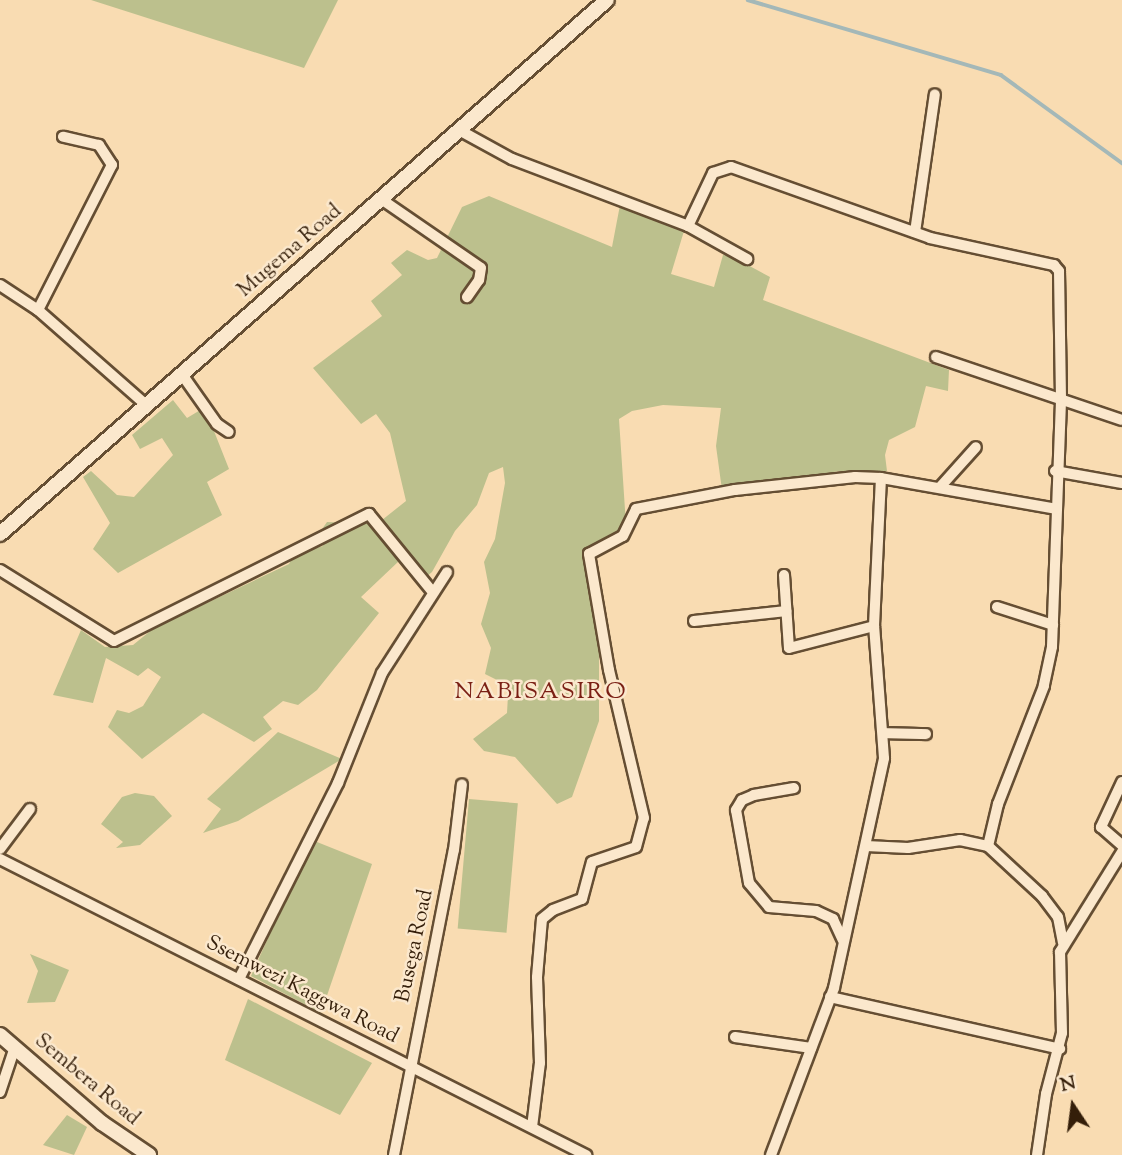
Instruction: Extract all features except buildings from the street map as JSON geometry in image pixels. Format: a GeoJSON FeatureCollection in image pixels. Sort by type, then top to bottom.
{"type":"FeatureCollection","features":[{"type":"Feature","properties":{"kind":"street","name":"Mugema Road"},"geometry":{"type":"LineString","coordinates":[[0,534],[607,0]]}},
{"type":"Feature","properties":{"kind":"street"},"geometry":{"type":"LineString","coordinates":[[915,232],[935,94]]}},
{"type":"Feature","properties":{"kind":"street"},"geometry":{"type":"LineString","coordinates":[[459,130],[512,159],[688,226],[747,259]]}},
{"type":"Feature","properties":{"kind":"street"},"geometry":{"type":"LineString","coordinates":[[38,310],[112,164],[99,145],[62,136]]}},
{"type":"Feature","properties":{"kind":"street"},"geometry":{"type":"LineString","coordinates":[[688,226],[713,173],[725,167],[915,232],[1058,268],[1061,401],[1055,471],[1053,625],[1044,686],[998,804],[988,846]]}},
{"type":"Feature","properties":{"kind":"street"},"geometry":{"type":"LineString","coordinates":[[381,199],[481,268],[467,297]]}},
{"type":"Feature","properties":{"kind":"street"},"geometry":{"type":"LineString","coordinates":[[0,285],[38,310],[146,405]]}},
{"type":"Feature","properties":{"kind":"street"},"geometry":{"type":"LineString","coordinates":[[936,357],[1122,420]]}},
{"type":"Feature","properties":{"kind":"street"},"geometry":{"type":"LineString","coordinates":[[181,373],[217,424],[229,432]]}},
{"type":"Feature","properties":{"kind":"street"},"geometry":{"type":"LineString","coordinates":[[942,486],[975,447]]}},
{"type":"Feature","properties":{"kind":"street"},"geometry":{"type":"LineString","coordinates":[[1055,471],[1122,483]]}},
{"type":"Feature","properties":{"kind":"street"},"geometry":{"type":"LineString","coordinates":[[532,1127],[540,1063],[537,977],[542,919],[552,909],[582,899],[592,862],[636,847],[644,818],[609,670],[589,554],[623,536],[636,509],[735,491],[855,477],[942,486],[1056,509]]}},
{"type":"Feature","properties":{"kind":"street"},"geometry":{"type":"LineString","coordinates":[[771,1155],[830,997],[866,846],[884,733],[874,626],[881,478]]}},
{"type":"Feature","properties":{"kind":"street"},"geometry":{"type":"LineString","coordinates":[[0,570],[99,636],[114,641],[369,514],[431,590]]}},
{"type":"Feature","properties":{"kind":"street"},"geometry":{"type":"LineString","coordinates":[[239,979],[338,783],[382,673],[431,590],[447,572]]}},
{"type":"Feature","properties":{"kind":"street"},"geometry":{"type":"LineString","coordinates":[[784,575],[787,640],[794,650],[874,626]]}},
{"type":"Feature","properties":{"kind":"street"},"geometry":{"type":"LineString","coordinates":[[997,607],[1053,625]]}},
{"type":"Feature","properties":{"kind":"street"},"geometry":{"type":"LineString","coordinates":[[694,621],[786,611]]}},
{"type":"Feature","properties":{"kind":"street"},"geometry":{"type":"LineString","coordinates":[[884,733],[926,734]]}},
{"type":"Feature","properties":{"kind":"street"},"geometry":{"type":"LineString","coordinates":[[1122,782],[1101,827],[1122,845]]}},
{"type":"Feature","properties":{"kind":"street","name":"Busega Road"},"geometry":{"type":"LineString","coordinates":[[394,1155],[408,1066],[454,850],[461,784]]}},
{"type":"Feature","properties":{"kind":"street"},"geometry":{"type":"LineString","coordinates":[[794,788],[754,795],[742,800],[736,810],[749,883],[759,900],[769,907],[816,911],[833,919],[844,943]]}},
{"type":"Feature","properties":{"kind":"street"},"geometry":{"type":"LineString","coordinates":[[0,849],[30,809]]}},
{"type":"Feature","properties":{"kind":"street"},"geometry":{"type":"LineString","coordinates":[[866,846],[908,848],[960,840],[988,846],[1042,896],[1058,918],[1063,943]]}},
{"type":"Feature","properties":{"kind":"street"},"geometry":{"type":"LineString","coordinates":[[1037,1155],[1046,1094],[1059,1049],[1058,961],[1063,943],[1122,852]]}},
{"type":"Feature","properties":{"kind":"street","name":"Ssemwezi Kaggwa Road"},"geometry":{"type":"LineString","coordinates":[[0,859],[586,1155]]}},
{"type":"Feature","properties":{"kind":"street"},"geometry":{"type":"LineString","coordinates":[[830,997],[1059,1049]]}},
{"type":"Feature","properties":{"kind":"street","name":"Sembera Road"},"geometry":{"type":"LineString","coordinates":[[0,1035],[102,1123],[149,1155]]}},
{"type":"Feature","properties":{"kind":"street"},"geometry":{"type":"LineString","coordinates":[[735,1037],[811,1048]]}},
{"type":"Feature","properties":{"kind":"street"},"geometry":{"type":"LineString","coordinates":[[0,1092],[15,1047]]}},
{"type":"Feature","properties":{"kind":"green space"},"geometry":{"type":"Polygon","coordinates":[[[91,0],[338,0],[304,68],[91,0]]]}},
{"type":"Feature","properties":{"kind":"green space"},"geometry":{"type":"Polygon","coordinates":[[[489,196],[612,247],[620,205],[684,231],[671,274],[714,287],[723,255],[731,256],[770,277],[763,300],[949,370],[948,391],[926,386],[915,427],[889,440],[885,455],[887,471],[840,471],[722,490],[716,446],[721,408],[663,405],[632,411],[619,419],[627,540],[593,552],[599,617],[599,721],[572,797],[557,804],[515,757],[484,751],[473,739],[507,713],[508,695],[499,681],[485,674],[491,648],[481,624],[490,593],[484,562],[495,539],[505,483],[503,467],[489,473],[477,505],[455,531],[432,572],[426,577],[413,563],[399,561],[361,597],[379,613],[317,690],[298,705],[283,701],[263,717],[272,729],[254,742],[203,713],[142,759],[108,727],[117,710],[129,713],[143,706],[161,677],[148,668],[138,676],[106,658],[93,703],[53,695],[81,630],[105,647],[133,645],[154,628],[289,564],[294,554],[323,546],[320,532],[327,522],[377,524],[406,501],[390,433],[376,414],[361,424],[313,368],[382,316],[371,301],[402,275],[391,263],[407,250],[428,260],[437,258],[462,207],[489,196]]]}},
{"type":"Feature","properties":{"kind":"green space"},"geometry":{"type":"Polygon","coordinates":[[[173,400],[187,418],[202,409],[210,421],[229,469],[207,482],[222,515],[118,573],[93,549],[110,523],[83,477],[91,471],[117,495],[134,497],[173,455],[162,438],[140,449],[132,435],[173,400]]]}},
{"type":"Feature","properties":{"kind":"green space"},"geometry":{"type":"Polygon","coordinates":[[[278,732],[342,759],[238,821],[203,833],[221,809],[207,799],[278,732]]]}},
{"type":"Feature","properties":{"kind":"green space"},"geometry":{"type":"Polygon","coordinates":[[[135,793],[154,796],[172,816],[140,845],[116,848],[123,842],[101,824],[122,797],[135,793]]]}},
{"type":"Feature","properties":{"kind":"green space"},"geometry":{"type":"Polygon","coordinates":[[[469,799],[518,803],[506,933],[458,929],[469,799]]]}},
{"type":"Feature","properties":{"kind":"green space"},"geometry":{"type":"Polygon","coordinates":[[[312,840],[372,864],[321,1013],[251,976],[312,840]]]}},
{"type":"Feature","properties":{"kind":"green space"},"geometry":{"type":"Polygon","coordinates":[[[30,954],[69,970],[55,1002],[27,1003],[38,971],[30,954]]]}},
{"type":"Feature","properties":{"kind":"green space"},"geometry":{"type":"Polygon","coordinates":[[[248,999],[372,1063],[340,1115],[225,1060],[248,999]]]}},
{"type":"Feature","properties":{"kind":"green space"},"geometry":{"type":"Polygon","coordinates":[[[67,1115],[87,1127],[74,1155],[43,1145],[67,1115]]]}},
{"type":"Feature","properties":{"kind":"waterway"},"geometry":{"type":"LineString","coordinates":[[748,0],[1001,75],[1122,163]]}},
{"type":"Feature","properties":{"kind":"district","name":"NABISASIRO"},"geometry":{"type":"Point","coordinates":[541,693]}}]}
